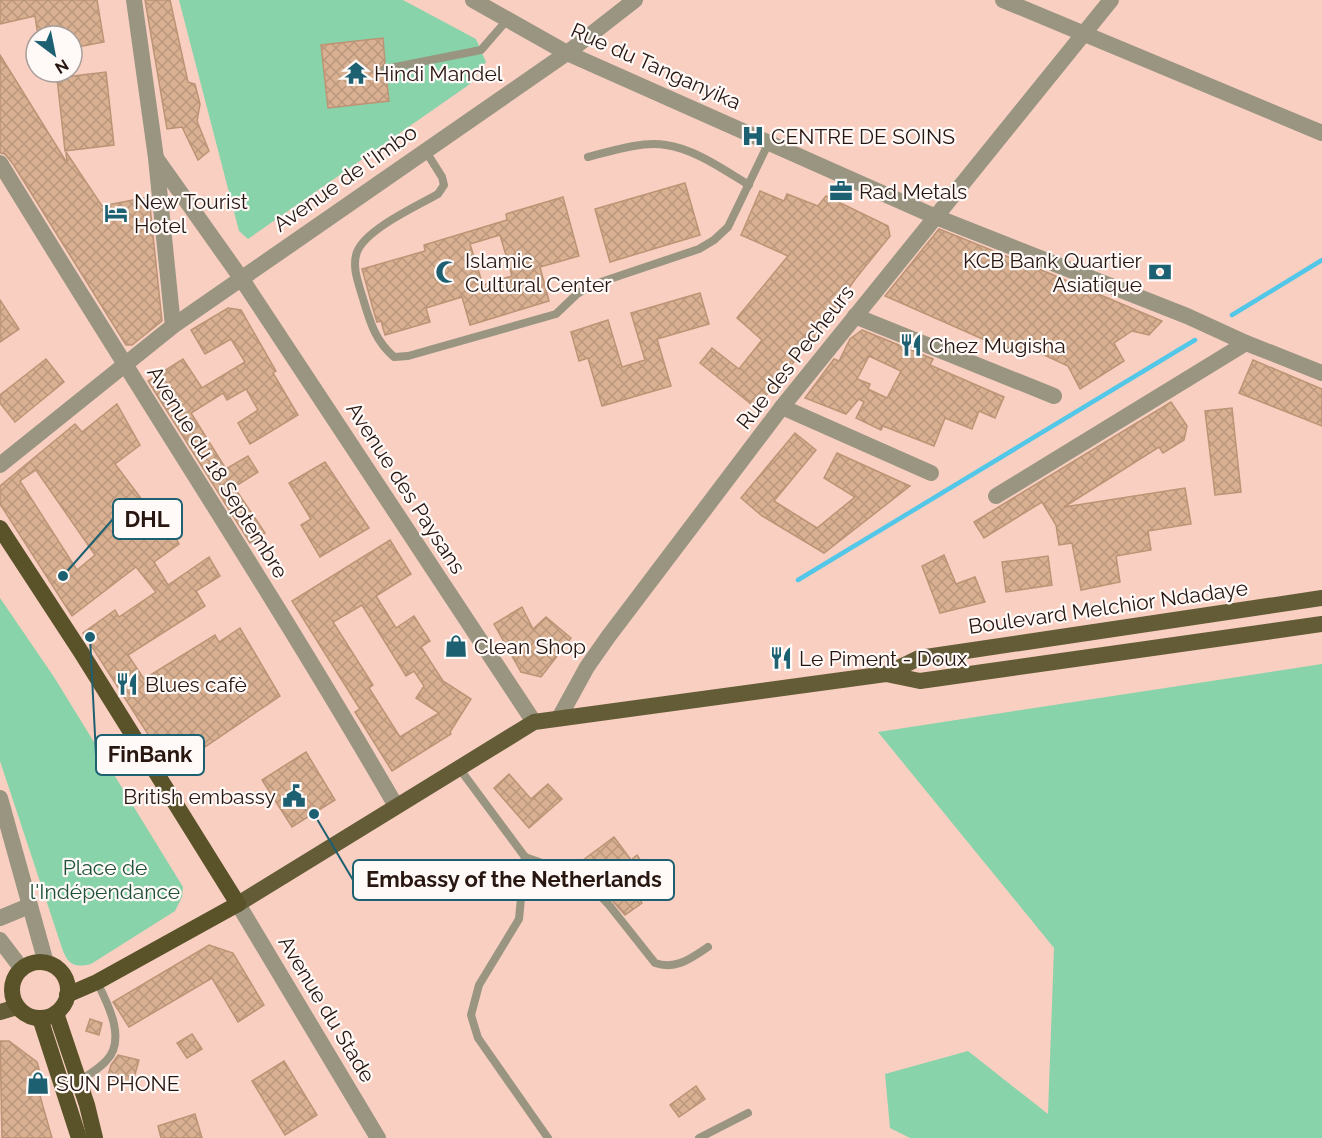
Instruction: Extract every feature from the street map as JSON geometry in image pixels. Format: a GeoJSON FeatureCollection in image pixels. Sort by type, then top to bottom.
{"type":"FeatureCollection","features":[{"type":"Feature","properties":{"kind":"highway"},"geometry":{"type":"LineString","coordinates":[[0,528],[81,652],[238,904],[97,982],[67,995]]}},
{"type":"Feature","properties":{"kind":"highway"},"geometry":{"type":"LineString","coordinates":[[46,963],[60,971],[65,978],[67,995],[64,1005],[48,1016],[23,1014],[12,997],[12,986],[22,969],[29,964],[46,963]]}},
{"type":"Feature","properties":{"kind":"highway"},"geometry":{"type":"LineString","coordinates":[[48,1016],[80,1081],[95,1138]]}},
{"type":"Feature","properties":{"kind":"highway"},"geometry":{"type":"LineString","coordinates":[[48,1016],[79,1138]]}},
{"type":"Feature","properties":{"kind":"main road","name":"Boulevard Melchior Ndadaye"},"geometry":{"type":"LineString","coordinates":[[238,904],[534,722],[885,674],[919,658],[1322,598]]}},
{"type":"Feature","properties":{"kind":"main road"},"geometry":{"type":"LineString","coordinates":[[885,674],[920,681],[1322,624]]}},
{"type":"Feature","properties":{"kind":"main road"},"geometry":{"type":"LineString","coordinates":[[0,1012],[17,1007]]}},
{"type":"Feature","properties":{"kind":"street"},"geometry":{"type":"LineString","coordinates":[[134,0],[156,158],[173,326]]}},
{"type":"Feature","properties":{"kind":"street","name":"Rue du Tanganyika"},"geometry":{"type":"LineString","coordinates":[[473,0],[567,53],[936,217],[1199,321],[1246,344],[1322,373]]}},
{"type":"Feature","properties":{"kind":"street","name":"Avenue de l'Imbo"},"geometry":{"type":"LineString","coordinates":[[0,465],[173,326],[567,53],[635,0]]}},
{"type":"Feature","properties":{"kind":"street"},"geometry":{"type":"LineString","coordinates":[[1003,0],[1081,35],[1322,133]]}},
{"type":"Feature","properties":{"kind":"street","name":"Rue des Pecheurs"},"geometry":{"type":"LineString","coordinates":[[559,718],[586,667],[782,407],[1111,0]]}},
{"type":"Feature","properties":{"kind":"street","name":"Avenue des Paysans"},"geometry":{"type":"LineString","coordinates":[[156,158],[241,278],[534,722]]}},
{"type":"Feature","properties":{"kind":"street","name":"Avenue du 18 Septembre"},"geometry":{"type":"LineString","coordinates":[[0,163],[123,364],[312,660],[396,806]]}},
{"type":"Feature","properties":{"kind":"street"},"geometry":{"type":"LineString","coordinates":[[855,316],[1054,396]]}},
{"type":"Feature","properties":{"kind":"street"},"geometry":{"type":"LineString","coordinates":[[996,496],[1246,344]]}},
{"type":"Feature","properties":{"kind":"street"},"geometry":{"type":"LineString","coordinates":[[782,407],[931,473]]}},
{"type":"Feature","properties":{"kind":"street"},"geometry":{"type":"LineString","coordinates":[[0,798],[46,963]]}},
{"type":"Feature","properties":{"kind":"street","name":"Avenue du Stade"},"geometry":{"type":"LineString","coordinates":[[238,904],[378,1138]]}},
{"type":"Feature","properties":{"kind":"street"},"geometry":{"type":"LineString","coordinates":[[0,918],[29,906]]}},
{"type":"Feature","properties":{"kind":"street"},"geometry":{"type":"LineString","coordinates":[[0,940],[22,969]]}},
{"type":"Feature","properties":{"kind":"lane"},"geometry":{"type":"LineString","coordinates":[[386,69],[481,50],[508,19]]}},
{"type":"Feature","properties":{"kind":"lane"},"geometry":{"type":"LineString","coordinates":[[425,150],[442,177],[444,185],[438,194],[367,237],[357,253],[355,270],[372,331],[381,345],[394,357],[408,356],[556,314],[577,294],[592,285],[699,249],[728,227],[769,142]]}},
{"type":"Feature","properties":{"kind":"lane"},"geometry":{"type":"LineString","coordinates":[[588,157],[637,146],[666,145],[701,157],[749,185]]}},
{"type":"Feature","properties":{"kind":"lane"},"geometry":{"type":"LineString","coordinates":[[459,768],[525,857],[582,877],[609,905],[655,963],[665,966],[684,963],[708,947]]}},
{"type":"Feature","properties":{"kind":"lane"},"geometry":{"type":"LineString","coordinates":[[525,857],[519,919],[479,985],[471,1015],[478,1038],[548,1138]]}},
{"type":"Feature","properties":{"kind":"lane"},"geometry":{"type":"LineString","coordinates":[[80,1081],[106,1061],[114,1050],[114,1026],[97,982]]}},
{"type":"Feature","properties":{"kind":"lane"},"geometry":{"type":"LineString","coordinates":[[699,1138],[748,1113]]}},
{"type":"Feature","properties":{"kind":"green space"},"geometry":{"type":"Polygon","coordinates":[[[179,0],[403,0],[476,39],[486,62],[470,84],[248,239],[239,231],[179,0]]]}},
{"type":"Feature","properties":{"kind":"green space","name":"Place de l'Indépendance"},"geometry":{"type":"Polygon","coordinates":[[[0,598],[54,677],[183,887],[182,897],[175,911],[91,964],[80,966],[72,964],[64,954],[0,761],[0,598]]]}},
{"type":"Feature","properties":{"kind":"green space"},"geometry":{"type":"Polygon","coordinates":[[[1322,664],[1322,1138],[910,1138],[890,1128],[885,1074],[968,1051],[1048,1114],[1054,948],[878,732],[1322,664]]]}},
{"type":"Feature","properties":{"kind":"building"},"geometry":{"type":"Polygon","coordinates":[[[0,0],[97,0],[104,42],[84,46],[84,24],[36,24],[35,16],[0,24],[0,0]]]}},
{"type":"Feature","properties":{"kind":"building"},"geometry":{"type":"Polygon","coordinates":[[[145,0],[170,0],[188,82],[195,84],[200,104],[197,121],[209,151],[198,160],[182,127],[167,129],[145,0]]]}},
{"type":"Feature","properties":{"kind":"building"},"geometry":{"type":"Polygon","coordinates":[[[383,38],[385,63],[379,70],[386,75],[389,101],[328,108],[321,45],[383,38]]]}},
{"type":"Feature","properties":{"kind":"building"},"geometry":{"type":"Polygon","coordinates":[[[0,55],[67,163],[66,152],[102,206],[149,197],[162,321],[132,345],[126,345],[13,164],[5,154],[0,153],[0,55]]]}},
{"type":"Feature","properties":{"kind":"building"},"geometry":{"type":"Polygon","coordinates":[[[106,72],[114,145],[65,151],[58,84],[84,84],[84,75],[106,72]]]}},
{"type":"Feature","properties":{"kind":"building"},"geometry":{"type":"Polygon","coordinates":[[[685,183],[700,235],[610,262],[595,209],[685,183]]]}},
{"type":"Feature","properties":{"kind":"building"},"geometry":{"type":"Polygon","coordinates":[[[760,191],[784,201],[787,194],[818,206],[826,196],[888,226],[890,236],[856,278],[815,336],[756,408],[700,363],[712,348],[739,369],[762,340],[737,318],[788,256],[741,235],[760,191]]]}},
{"type":"Feature","properties":{"kind":"building"},"geometry":{"type":"Polygon","coordinates":[[[563,197],[579,256],[540,267],[549,301],[470,325],[462,297],[426,308],[430,322],[385,335],[381,321],[377,322],[362,269],[425,251],[424,245],[507,220],[506,214],[563,197]],[[500,235],[470,244],[483,285],[512,276],[500,235]]]}},
{"type":"Feature","properties":{"kind":"building"},"geometry":{"type":"Polygon","coordinates":[[[939,229],[1162,321],[1149,335],[1132,331],[1114,343],[1124,361],[1080,389],[1068,366],[1027,347],[1021,356],[885,296],[939,229]]]}},
{"type":"Feature","properties":{"kind":"building"},"geometry":{"type":"Polygon","coordinates":[[[700,293],[709,324],[657,339],[671,386],[602,406],[588,358],[579,361],[571,332],[608,320],[622,367],[645,360],[631,313],[700,293]]]}},
{"type":"Feature","properties":{"kind":"building"},"geometry":{"type":"Polygon","coordinates":[[[0,300],[19,329],[0,342],[0,300]]]}},
{"type":"Feature","properties":{"kind":"building"},"geometry":{"type":"Polygon","coordinates":[[[228,308],[241,310],[276,371],[273,373],[298,415],[250,444],[238,423],[258,410],[246,389],[227,400],[223,393],[191,413],[226,469],[248,456],[258,472],[234,487],[265,533],[250,543],[148,381],[183,359],[202,388],[245,362],[231,339],[205,354],[191,330],[228,308]]]}},
{"type":"Feature","properties":{"kind":"building"},"geometry":{"type":"Polygon","coordinates":[[[862,330],[933,359],[930,365],[1004,397],[995,418],[979,411],[972,429],[945,418],[934,446],[883,426],[881,430],[856,418],[864,402],[859,399],[846,414],[805,398],[834,359],[839,361],[850,339],[862,330]],[[869,356],[857,379],[870,384],[868,389],[887,398],[901,371],[869,356]]]}},
{"type":"Feature","properties":{"kind":"building"},"geometry":{"type":"Polygon","coordinates":[[[46,359],[64,382],[15,422],[0,403],[0,395],[46,359]]]}},
{"type":"Feature","properties":{"kind":"building"},"geometry":{"type":"Polygon","coordinates":[[[1253,360],[1322,389],[1322,426],[1239,393],[1253,360]]]}},
{"type":"Feature","properties":{"kind":"building"},"geometry":{"type":"Polygon","coordinates":[[[1171,402],[1187,426],[1184,440],[1163,453],[1159,447],[1064,507],[1185,488],[1191,524],[1148,531],[1151,550],[1116,556],[1120,582],[1081,590],[1072,543],[1059,545],[1056,525],[1042,502],[984,538],[974,522],[1171,402]]]}},
{"type":"Feature","properties":{"kind":"building"},"geometry":{"type":"Polygon","coordinates":[[[117,404],[140,445],[115,464],[149,509],[157,502],[179,544],[154,562],[168,585],[209,557],[220,576],[196,591],[205,606],[128,655],[144,679],[215,635],[219,642],[240,628],[280,696],[171,770],[83,633],[115,610],[119,617],[156,592],[136,567],[72,616],[0,504],[0,486],[75,424],[82,432],[117,404]],[[36,470],[20,481],[77,570],[95,555],[36,470]]]}},
{"type":"Feature","properties":{"kind":"building"},"geometry":{"type":"Polygon","coordinates":[[[1232,408],[1241,492],[1215,495],[1205,411],[1232,408]]]}},
{"type":"Feature","properties":{"kind":"building"},"geometry":{"type":"Polygon","coordinates":[[[795,433],[816,450],[774,501],[817,528],[855,497],[824,478],[837,453],[910,486],[824,553],[762,516],[741,498],[795,433]]]}},
{"type":"Feature","properties":{"kind":"building"},"geometry":{"type":"Polygon","coordinates":[[[325,462],[369,528],[320,557],[301,525],[311,519],[289,483],[325,462]]]}},
{"type":"Feature","properties":{"kind":"building"},"geometry":{"type":"Polygon","coordinates":[[[390,540],[411,574],[376,596],[396,628],[414,616],[430,641],[421,647],[443,681],[471,699],[450,732],[451,734],[392,771],[355,712],[360,709],[292,601],[390,540]],[[362,605],[333,622],[373,685],[369,688],[400,737],[439,713],[416,698],[424,686],[414,671],[406,676],[362,605]]]}},
{"type":"Feature","properties":{"kind":"building"},"geometry":{"type":"Polygon","coordinates":[[[944,555],[956,584],[975,577],[985,602],[940,613],[922,566],[944,555]]]}},
{"type":"Feature","properties":{"kind":"building"},"geometry":{"type":"Polygon","coordinates":[[[1048,556],[1052,585],[1006,592],[1002,562],[1048,556]]]}},
{"type":"Feature","properties":{"kind":"building"},"geometry":{"type":"Polygon","coordinates":[[[522,607],[533,629],[546,617],[571,638],[541,677],[521,672],[494,624],[522,607]]]}},
{"type":"Feature","properties":{"kind":"building"},"geometry":{"type":"Polygon","coordinates":[[[306,752],[335,800],[292,827],[262,780],[306,752]]]}},
{"type":"Feature","properties":{"kind":"building"},"geometry":{"type":"Polygon","coordinates":[[[509,774],[531,799],[548,784],[562,799],[529,828],[494,788],[509,774]]]}},
{"type":"Feature","properties":{"kind":"building"},"geometry":{"type":"Polygon","coordinates":[[[614,837],[631,860],[637,855],[645,867],[642,870],[650,882],[635,892],[642,903],[625,915],[579,863],[614,837]]]}},
{"type":"Feature","properties":{"kind":"building"},"geometry":{"type":"Polygon","coordinates":[[[209,945],[233,953],[264,1005],[238,1022],[212,978],[129,1027],[113,1002],[209,945]]]}},
{"type":"Feature","properties":{"kind":"building"},"geometry":{"type":"Polygon","coordinates":[[[90,1019],[102,1023],[99,1035],[86,1031],[90,1019]]]}},
{"type":"Feature","properties":{"kind":"building"},"geometry":{"type":"Polygon","coordinates":[[[192,1034],[202,1049],[187,1058],[177,1043],[192,1034]]]}},
{"type":"Feature","properties":{"kind":"building"},"geometry":{"type":"Polygon","coordinates":[[[0,1041],[9,1041],[37,1062],[46,1094],[40,1096],[52,1138],[2,1138],[0,1041]]]}},
{"type":"Feature","properties":{"kind":"building"},"geometry":{"type":"Polygon","coordinates":[[[118,1055],[139,1060],[132,1085],[107,1079],[111,1065],[118,1055]]]}},
{"type":"Feature","properties":{"kind":"building"},"geometry":{"type":"Polygon","coordinates":[[[284,1061],[317,1115],[285,1135],[252,1081],[284,1061]]]}},
{"type":"Feature","properties":{"kind":"building"},"geometry":{"type":"Polygon","coordinates":[[[696,1086],[705,1099],[679,1117],[670,1105],[696,1086]]]}},
{"type":"Feature","properties":{"kind":"building"},"geometry":{"type":"Polygon","coordinates":[[[195,1114],[202,1138],[161,1138],[158,1126],[195,1114]]]}},
{"type":"Feature","properties":{"kind":"waterway"},"geometry":{"type":"LineString","coordinates":[[1232,315],[1322,260]]}},
{"type":"Feature","properties":{"kind":"waterway"},"geometry":{"type":"LineString","coordinates":[[798,580],[1195,340]]}},
{"type":"Feature","properties":{"kind":"place","name":"Hindi Mandel"},"geometry":{"type":"Point","coordinates":[356,73]}},
{"type":"Feature","properties":{"kind":"place","name":"CENTRE DE SOINS"},"geometry":{"type":"Point","coordinates":[753,136]}},
{"type":"Feature","properties":{"kind":"place","name":"Rad Metals"},"geometry":{"type":"Point","coordinates":[841,191]}},
{"type":"Feature","properties":{"kind":"place","name":"New Tourist Hotel"},"geometry":{"type":"Point","coordinates":[116,213]}},
{"type":"Feature","properties":{"kind":"place","name":"Islamic Cultural Center"},"geometry":{"type":"Point","coordinates":[447,272]}},
{"type":"Feature","properties":{"kind":"place","name":"KCB Bank Quartier Asiatique"},"geometry":{"type":"Point","coordinates":[1160,272]}},
{"type":"Feature","properties":{"kind":"place","name":"Chez Mugisha"},"geometry":{"type":"Point","coordinates":[911,345]}},
{"type":"Feature","properties":{"kind":"place","name":"DHL"},"geometry":{"type":"Point","coordinates":[63,576]}},
{"type":"Feature","properties":{"kind":"place","name":"FinBank"},"geometry":{"type":"Point","coordinates":[90,637]}},
{"type":"Feature","properties":{"kind":"place","name":"Clean Shop"},"geometry":{"type":"Point","coordinates":[456,646]}},
{"type":"Feature","properties":{"kind":"place","name":"Le Piment - Doux"},"geometry":{"type":"Point","coordinates":[781,658]}},
{"type":"Feature","properties":{"kind":"place","name":"Blues cafè"},"geometry":{"type":"Point","coordinates":[127,684]}},
{"type":"Feature","properties":{"kind":"place","name":"British embassy"},"geometry":{"type":"Point","coordinates":[294,796]}},
{"type":"Feature","properties":{"kind":"place","name":"Embassy of the Netherlands"},"geometry":{"type":"Point","coordinates":[314,814]}},
{"type":"Feature","properties":{"kind":"place","name":"SUN PHONE"},"geometry":{"type":"Point","coordinates":[38,1083]}}]}
